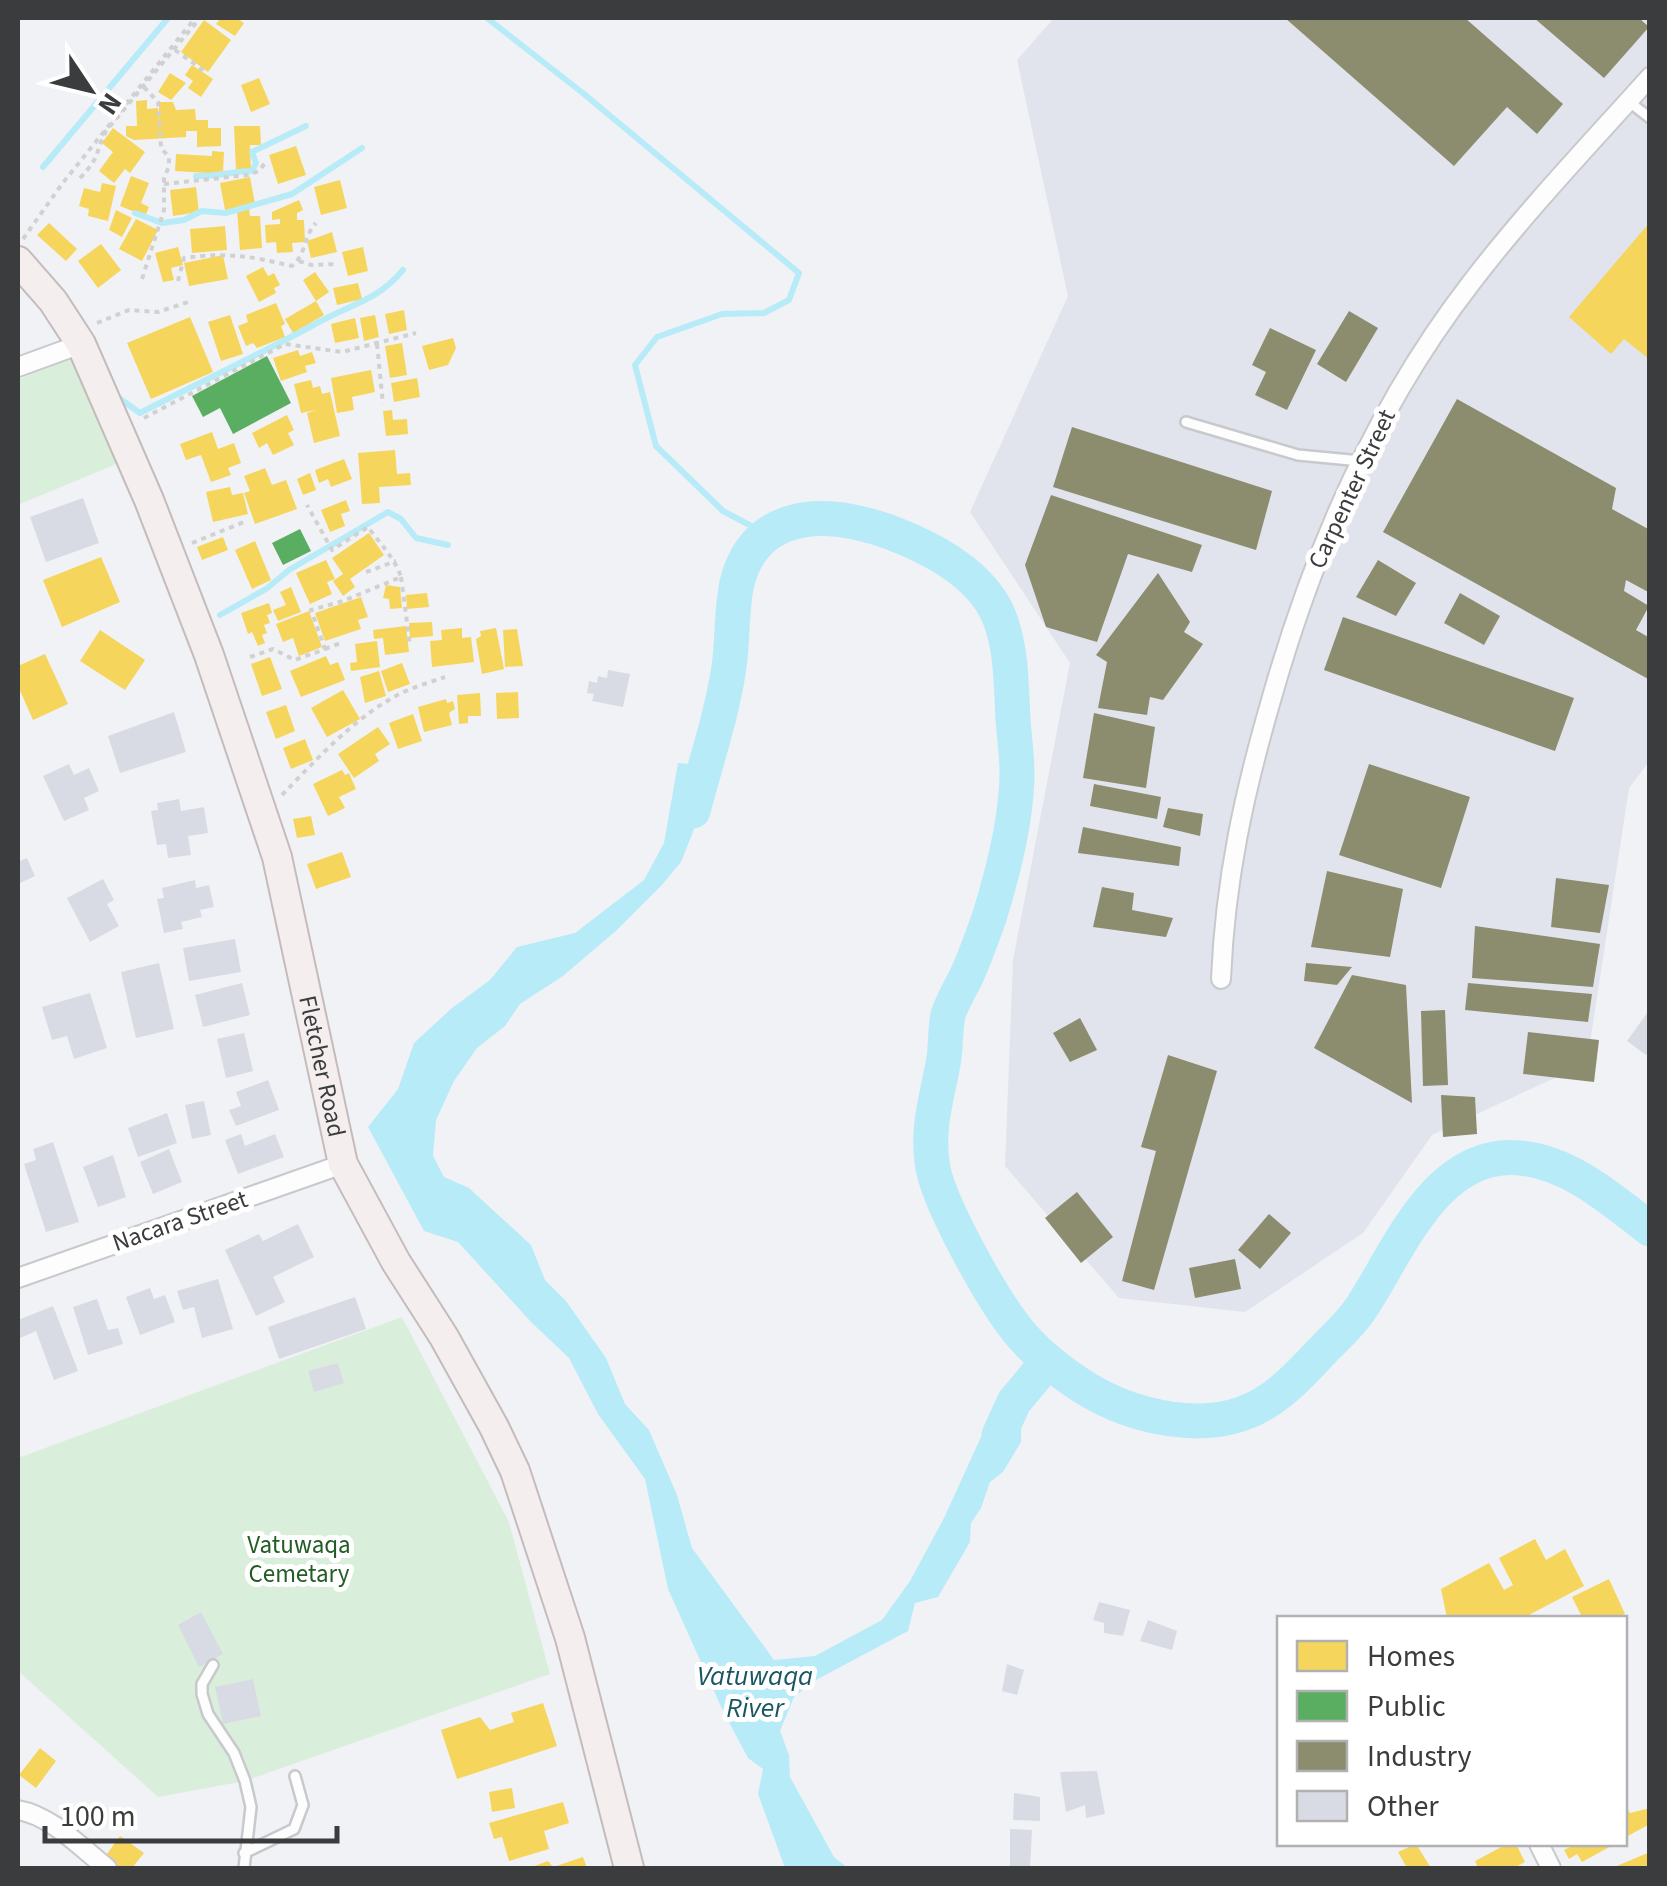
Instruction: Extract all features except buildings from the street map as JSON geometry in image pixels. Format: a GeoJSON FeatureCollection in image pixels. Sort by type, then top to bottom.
{"type":"FeatureCollection","features":[{"type":"Feature","properties":{"kind":"main road","name":"Fletcher Road"},"geometry":{"type":"LineString","coordinates":[[18,261],[53,301],[78,340],[170,552],[264,812],[343,1164],[396,1262],[478,1397],[515,1471],[570,1638],[629,1868]]}},
{"type":"Feature","properties":{"kind":"street","name":"Carpenter Street"},"geometry":{"type":"LineString","coordinates":[[1222,980],[1229,876],[1244,798],[1286,646],[1330,524],[1413,368],[1471,282],[1650,76]]}},
{"type":"Feature","properties":{"kind":"street"},"geometry":{"type":"LineString","coordinates":[[18,367],[78,340]]}},
{"type":"Feature","properties":{"kind":"street","name":"Nacara Street"},"geometry":{"type":"LineString","coordinates":[[18,1278],[343,1164]]}},
{"type":"Feature","properties":{"kind":"street"},"geometry":{"type":"LineString","coordinates":[[18,1810],[32,1812],[51,1823],[106,1868]]}},
{"type":"Feature","properties":{"kind":"lane"},"geometry":{"type":"LineString","coordinates":[[1628,101],[1650,118]]}},
{"type":"Feature","properties":{"kind":"lane"},"geometry":{"type":"LineString","coordinates":[[1186,422],[1298,455],[1361,461]]}},
{"type":"Feature","properties":{"kind":"lane"},"geometry":{"type":"LineString","coordinates":[[213,1665],[202,1684],[202,1694],[208,1714],[234,1753],[245,1781],[250,1807],[244,1868]]}},
{"type":"Feature","properties":{"kind":"lane"},"geometry":{"type":"LineString","coordinates":[[244,1853],[294,1828],[304,1806],[296,1776]]}},
{"type":"Feature","properties":{"kind":"path"},"geometry":{"type":"LineString","coordinates":[[80,178],[97,160],[98,146],[106,131],[198,18]]}},
{"type":"Feature","properties":{"kind":"path"},"geometry":{"type":"LineString","coordinates":[[18,247],[62,184],[198,18]]}},
{"type":"Feature","properties":{"kind":"path"},"geometry":{"type":"LineString","coordinates":[[175,50],[208,73]]}},
{"type":"Feature","properties":{"kind":"path"},"geometry":{"type":"LineString","coordinates":[[142,279],[164,210],[169,157],[161,148],[158,102],[143,86]]}},
{"type":"Feature","properties":{"kind":"path"},"geometry":{"type":"LineString","coordinates":[[164,184],[248,175],[264,164]]}},
{"type":"Feature","properties":{"kind":"path"},"geometry":{"type":"LineString","coordinates":[[178,282],[184,258],[237,253],[292,266],[299,260],[316,223]]}},
{"type":"Feature","properties":{"kind":"path"},"geometry":{"type":"LineString","coordinates":[[299,260],[337,264]]}},
{"type":"Feature","properties":{"kind":"path"},"geometry":{"type":"LineString","coordinates":[[78,340],[129,310],[158,312],[191,302]]}},
{"type":"Feature","properties":{"kind":"path"},"geometry":{"type":"LineString","coordinates":[[144,418],[285,344],[342,352],[416,333]]}},
{"type":"Feature","properties":{"kind":"path"},"geometry":{"type":"LineString","coordinates":[[377,344],[383,404]]}},
{"type":"Feature","properties":{"kind":"path"},"geometry":{"type":"LineString","coordinates":[[307,505],[332,550],[368,527],[396,561],[410,646]]}},
{"type":"Feature","properties":{"kind":"path"},"geometry":{"type":"LineString","coordinates":[[170,552],[244,522]]}},
{"type":"Feature","properties":{"kind":"path"},"geometry":{"type":"LineString","coordinates":[[366,572],[396,561]]}},
{"type":"Feature","properties":{"kind":"path"},"geometry":{"type":"LineString","coordinates":[[325,649],[311,610],[401,577]]}},
{"type":"Feature","properties":{"kind":"path"},"geometry":{"type":"LineString","coordinates":[[250,657],[274,649],[296,660],[343,642]]}},
{"type":"Feature","properties":{"kind":"path"},"geometry":{"type":"LineString","coordinates":[[264,812],[330,746],[370,714],[395,696],[445,677]]}},
{"type":"Feature","properties":{"kind":"shaded area"},"geometry":{"type":"Polygon","coordinates":[[[1054,18],[1649,18],[1649,762],[1629,788],[1587,1063],[1432,1135],[1363,1233],[1245,1312],[1119,1298],[1005,1166],[1013,960],[1070,663],[970,512],[1068,296],[1017,60],[1054,18]]]}},
{"type":"Feature","properties":{"kind":"green space"},"geometry":{"type":"Polygon","coordinates":[[[74,353],[119,463],[18,505],[18,380],[74,353]]]}},
{"type":"Feature","properties":{"kind":"green space","name":"Vatuwaqa Cemetary"},"geometry":{"type":"Polygon","coordinates":[[[402,1317],[509,1522],[550,1674],[245,1781],[158,1797],[18,1671],[18,1458],[402,1317]]]}},
{"type":"Feature","properties":{"kind":"water","name":"Vatuwaqa River"},"geometry":{"type":"Polygon","coordinates":[[[678,763],[719,766],[681,862],[617,930],[563,976],[520,1004],[505,1026],[477,1048],[454,1081],[436,1120],[433,1156],[444,1177],[469,1188],[531,1245],[545,1280],[566,1301],[606,1358],[625,1404],[649,1430],[677,1495],[692,1548],[774,1660],[815,1656],[882,1620],[910,1581],[981,1437],[1011,1390],[1032,1398],[1021,1419],[1021,1442],[1003,1472],[990,1482],[971,1523],[970,1542],[938,1597],[915,1603],[908,1631],[816,1680],[794,1697],[780,1731],[789,1755],[790,1777],[834,1857],[848,1868],[785,1868],[758,1794],[763,1769],[748,1758],[723,1711],[668,1589],[645,1479],[598,1414],[569,1358],[458,1242],[424,1231],[368,1127],[398,1089],[414,1043],[490,980],[517,947],[575,933],[644,880],[664,843],[678,763]]]}},
{"type":"Feature","properties":{"kind":"waterway"},"geometry":{"type":"LineString","coordinates":[[43,167],[168,18]]}},
{"type":"Feature","properties":{"kind":"waterway"},"geometry":{"type":"LineString","coordinates":[[487,18],[799,273],[789,300],[764,313],[722,314],[657,337],[635,365],[656,446],[723,511],[763,532]]}},
{"type":"Feature","properties":{"kind":"waterway"},"geometry":{"type":"LineString","coordinates":[[196,176],[252,171],[256,163],[252,152],[306,126]]}},
{"type":"Feature","properties":{"kind":"waterway"},"geometry":{"type":"LineString","coordinates":[[135,213],[162,223],[184,220],[202,211],[226,213],[292,194],[362,148]]}},
{"type":"Feature","properties":{"kind":"waterway"},"geometry":{"type":"LineString","coordinates":[[119,398],[140,413],[364,301],[384,289],[403,270]]}},
{"type":"Feature","properties":{"kind":"waterway"},"geometry":{"type":"LineString","coordinates":[[220,615],[388,512],[401,519],[416,538],[448,545]]}},
{"type":"Feature","properties":{"kind":"waterway"},"geometry":{"type":"LineString","coordinates":[[693,811],[726,685],[737,583],[747,557],[763,538],[782,526],[804,520],[828,519],[878,528],[933,552],[962,571],[987,595],[996,609],[1008,648],[1017,759],[1015,808],[989,918],[948,1015],[932,1122],[932,1162],[954,1224],[981,1274],[1025,1339],[1073,1380],[1124,1407],[1171,1419],[1219,1419],[1242,1414],[1281,1392],[1353,1318],[1423,1208],[1465,1170],[1491,1160],[1521,1158],[1557,1167],[1590,1184],[1650,1229]]}},
{"type":"Feature","properties":{"kind":"waterway"},"geometry":{"type":"LineString","coordinates":[[999,1435],[1014,1402],[1048,1361]]}}]}
